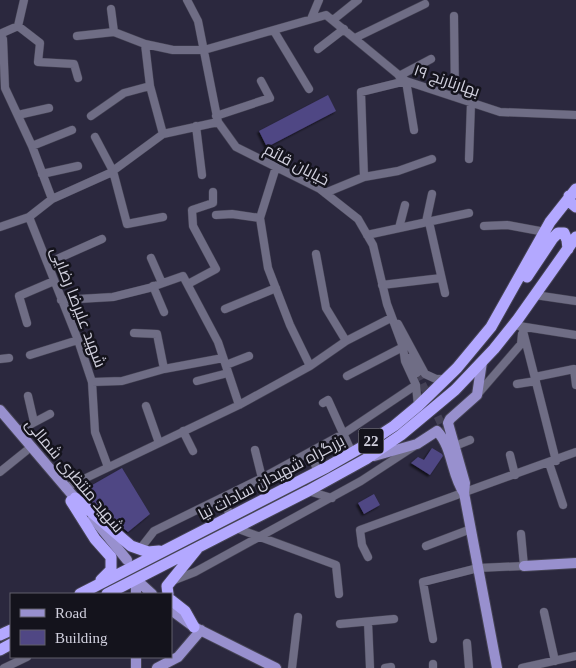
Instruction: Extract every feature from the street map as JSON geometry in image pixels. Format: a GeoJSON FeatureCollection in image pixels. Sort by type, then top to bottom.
{"type":"FeatureCollection","features":[{"type":"Feature","properties":{"kind":"highway"},"geometry":{"type":"LineString","coordinates":[[573,192],[570,202],[576,207]]}},
{"type":"Feature","properties":{"kind":"highway","name":"بزرگراه شهیدان سادات نیا"},"geometry":{"type":"LineString","coordinates":[[82,593],[318,472],[394,426],[447,379],[491,327],[550,222],[573,192]]}},
{"type":"Feature","properties":{"kind":"highway"},"geometry":{"type":"LineString","coordinates":[[501,309],[525,280],[558,233],[564,234],[568,249]]}},
{"type":"Feature","properties":{"kind":"highway","name":"بزرگراه شهیدان سادات نیا"},"geometry":{"type":"LineString","coordinates":[[109,593],[308,491],[366,459],[420,420],[455,390],[518,326],[535,295],[576,237]]}},
{"type":"Feature","properties":{"kind":"highway"},"geometry":{"type":"LineString","coordinates":[[73,500],[131,546],[148,552],[164,551]]}},
{"type":"Feature","properties":{"kind":"highway"},"geometry":{"type":"LineString","coordinates":[[73,500],[95,539],[111,557],[111,570],[96,586]]}},
{"type":"Feature","properties":{"kind":"highway"},"geometry":{"type":"LineString","coordinates":[[168,593],[168,586],[198,548]]}},
{"type":"Feature","properties":{"kind":"highway"},"geometry":{"type":"LineString","coordinates":[[172,601],[197,628]]}},
{"type":"Feature","properties":{"kind":"main road"},"geometry":{"type":"LineString","coordinates":[[482,362],[477,395],[450,419],[449,429],[458,485],[464,493],[497,668]]}},
{"type":"Feature","properties":{"kind":"main road","name":"شهید منتظری شمالی"},"geometry":{"type":"LineString","coordinates":[[0,410],[73,500]]}},
{"type":"Feature","properties":{"kind":"main road","name":"شهید منتظری شمالی"},"geometry":{"type":"LineString","coordinates":[[0,420],[26,451],[73,500],[125,561]]}},
{"type":"Feature","properties":{"kind":"main road"},"geometry":{"type":"LineString","coordinates":[[366,459],[417,444],[437,431],[451,447]]}},
{"type":"Feature","properties":{"kind":"main road"},"geometry":{"type":"LineString","coordinates":[[524,566],[576,563]]}},
{"type":"Feature","properties":{"kind":"main road"},"geometry":{"type":"LineString","coordinates":[[138,588],[150,593]]}},
{"type":"Feature","properties":{"kind":"main road"},"geometry":{"type":"LineString","coordinates":[[172,611],[197,628],[272,667]]}},
{"type":"Feature","properties":{"kind":"main road"},"geometry":{"type":"LineString","coordinates":[[157,668],[178,657],[197,628]]}},
{"type":"Feature","properties":{"kind":"street"},"geometry":{"type":"LineString","coordinates":[[18,26],[24,0]]}},
{"type":"Feature","properties":{"kind":"street","name":"خیابان قائم"},"geometry":{"type":"LineString","coordinates":[[187,0],[198,21],[217,119],[236,147],[320,189],[358,219],[373,245],[391,318],[403,348],[405,361],[416,385],[418,406]]}},
{"type":"Feature","properties":{"kind":"street"},"geometry":{"type":"LineString","coordinates":[[311,19],[319,0]]}},
{"type":"Feature","properties":{"kind":"street"},"geometry":{"type":"LineString","coordinates":[[77,36],[114,32],[145,44],[173,50],[204,50],[326,15],[333,20],[358,0]]}},
{"type":"Feature","properties":{"kind":"street"},"geometry":{"type":"LineString","coordinates":[[355,38],[425,4]]}},
{"type":"Feature","properties":{"kind":"street"},"geometry":{"type":"LineString","coordinates":[[111,9],[114,32]]}},
{"type":"Feature","properties":{"kind":"street"},"geometry":{"type":"LineString","coordinates":[[454,16],[455,97]]}},
{"type":"Feature","properties":{"kind":"street","name":"بهارنارنج ۱۹"},"geometry":{"type":"LineString","coordinates":[[333,20],[403,78],[500,112],[576,115]]}},
{"type":"Feature","properties":{"kind":"street"},"geometry":{"type":"LineString","coordinates":[[18,26],[0,35],[3,39],[2,83],[32,146],[52,199]]}},
{"type":"Feature","properties":{"kind":"street"},"geometry":{"type":"LineString","coordinates":[[18,26],[40,43],[38,62],[74,64],[78,78]]}},
{"type":"Feature","properties":{"kind":"street"},"geometry":{"type":"LineString","coordinates":[[318,49],[344,29]]}},
{"type":"Feature","properties":{"kind":"street"},"geometry":{"type":"LineString","coordinates":[[274,30],[309,89]]}},
{"type":"Feature","properties":{"kind":"street"},"geometry":{"type":"LineString","coordinates":[[145,44],[150,86],[163,134]]}},
{"type":"Feature","properties":{"kind":"street"},"geometry":{"type":"LineString","coordinates":[[364,177],[361,92],[403,78],[431,58]]}},
{"type":"Feature","properties":{"kind":"street"},"geometry":{"type":"LineString","coordinates":[[403,78],[414,130]]}},
{"type":"Feature","properties":{"kind":"street"},"geometry":{"type":"LineString","coordinates":[[0,227],[29,217],[52,199],[113,171],[163,134],[217,119],[270,98],[261,81]]}},
{"type":"Feature","properties":{"kind":"street"},"geometry":{"type":"LineString","coordinates":[[91,116],[124,93],[150,86]]}},
{"type":"Feature","properties":{"kind":"street"},"geometry":{"type":"LineString","coordinates":[[469,159],[471,103]]}},
{"type":"Feature","properties":{"kind":"street"},"geometry":{"type":"LineString","coordinates":[[18,115],[49,108]]}},
{"type":"Feature","properties":{"kind":"street"},"geometry":{"type":"LineString","coordinates":[[196,126],[202,175]]}},
{"type":"Feature","properties":{"kind":"street"},"geometry":{"type":"LineString","coordinates":[[32,146],[72,130]]}},
{"type":"Feature","properties":{"kind":"street"},"geometry":{"type":"LineString","coordinates":[[94,137],[113,171],[127,224],[163,217]]}},
{"type":"Feature","properties":{"kind":"street"},"geometry":{"type":"LineString","coordinates":[[325,193],[364,177],[398,171],[432,159]]}},
{"type":"Feature","properties":{"kind":"street"},"geometry":{"type":"LineString","coordinates":[[42,174],[78,166]]}},
{"type":"Feature","properties":{"kind":"street"},"geometry":{"type":"LineString","coordinates":[[276,168],[260,218],[268,268],[290,325],[310,366]]}},
{"type":"Feature","properties":{"kind":"street"},"geometry":{"type":"LineString","coordinates":[[188,284],[216,269],[193,226],[192,210],[213,203],[214,192]]}},
{"type":"Feature","properties":{"kind":"street"},"geometry":{"type":"LineString","coordinates":[[432,194],[428,222],[445,293]]}},
{"type":"Feature","properties":{"kind":"street"},"geometry":{"type":"LineString","coordinates":[[399,228],[405,205]]}},
{"type":"Feature","properties":{"kind":"street"},"geometry":{"type":"LineString","coordinates":[[367,235],[469,213]]}},
{"type":"Feature","properties":{"kind":"street"},"geometry":{"type":"LineString","coordinates":[[216,216],[232,214],[260,218]]}},
{"type":"Feature","properties":{"kind":"street","name":"شهید علیرضا رضایی"},"geometry":{"type":"LineString","coordinates":[[29,217],[78,340],[92,382],[95,432],[108,467]]}},
{"type":"Feature","properties":{"kind":"street"},"geometry":{"type":"LineString","coordinates":[[484,226],[507,225],[545,232]]}},
{"type":"Feature","properties":{"kind":"street"},"geometry":{"type":"LineString","coordinates":[[48,264],[102,239]]}},
{"type":"Feature","properties":{"kind":"street"},"geometry":{"type":"LineString","coordinates":[[316,254],[326,308],[346,341]]}},
{"type":"Feature","properties":{"kind":"street"},"geometry":{"type":"LineString","coordinates":[[150,258],[162,283]]}},
{"type":"Feature","properties":{"kind":"street"},"geometry":{"type":"LineString","coordinates":[[61,300],[113,297],[183,276],[218,342],[239,404]]}},
{"type":"Feature","properties":{"kind":"street"},"geometry":{"type":"LineString","coordinates":[[382,285],[441,278]]}},
{"type":"Feature","properties":{"kind":"street"},"geometry":{"type":"LineString","coordinates":[[27,323],[19,296],[54,281]]}},
{"type":"Feature","properties":{"kind":"street"},"geometry":{"type":"LineString","coordinates":[[153,286],[164,312]]}},
{"type":"Feature","properties":{"kind":"street"},"geometry":{"type":"LineString","coordinates":[[224,309],[276,288]]}},
{"type":"Feature","properties":{"kind":"street"},"geometry":{"type":"LineString","coordinates":[[535,295],[576,301]]}},
{"type":"Feature","properties":{"kind":"street"},"geometry":{"type":"LineString","coordinates":[[65,488],[239,404],[310,366],[346,341],[391,318],[399,325],[425,374],[436,379],[447,379]]}},
{"type":"Feature","properties":{"kind":"street"},"geometry":{"type":"LineString","coordinates":[[518,326],[576,335]]}},
{"type":"Feature","properties":{"kind":"street"},"geometry":{"type":"LineString","coordinates":[[518,326],[535,379],[563,506]]}},
{"type":"Feature","properties":{"kind":"street"},"geometry":{"type":"LineString","coordinates":[[477,395],[521,344],[518,326]]}},
{"type":"Feature","properties":{"kind":"street"},"geometry":{"type":"LineString","coordinates":[[134,333],[157,334],[164,370]]}},
{"type":"Feature","properties":{"kind":"street"},"geometry":{"type":"LineString","coordinates":[[30,355],[78,340]]}},
{"type":"Feature","properties":{"kind":"street"},"geometry":{"type":"LineString","coordinates":[[347,376],[403,348],[416,373]]}},
{"type":"Feature","properties":{"kind":"street"},"geometry":{"type":"LineString","coordinates":[[197,381],[226,365],[249,356]]}},
{"type":"Feature","properties":{"kind":"street"},"geometry":{"type":"LineString","coordinates":[[0,359],[9,358]]}},
{"type":"Feature","properties":{"kind":"street"},"geometry":{"type":"LineString","coordinates":[[92,382],[122,381],[164,370],[226,365]]}},
{"type":"Feature","properties":{"kind":"street"},"geometry":{"type":"LineString","coordinates":[[517,384],[574,369],[576,385]]}},
{"type":"Feature","properties":{"kind":"street"},"geometry":{"type":"LineString","coordinates":[[140,549],[154,531],[262,478],[343,434],[416,385]]}},
{"type":"Feature","properties":{"kind":"street"},"geometry":{"type":"LineString","coordinates":[[28,396],[34,422]]}},
{"type":"Feature","properties":{"kind":"street"},"geometry":{"type":"LineString","coordinates":[[323,403],[328,400],[352,453]]}},
{"type":"Feature","properties":{"kind":"street"},"geometry":{"type":"LineString","coordinates":[[146,406],[159,443]]}},
{"type":"Feature","properties":{"kind":"street"},"geometry":{"type":"LineString","coordinates":[[18,430],[50,414]]}},
{"type":"Feature","properties":{"kind":"street"},"geometry":{"type":"LineString","coordinates":[[183,431],[193,451]]}},
{"type":"Feature","properties":{"kind":"street"},"geometry":{"type":"LineString","coordinates":[[451,447],[470,440]]}},
{"type":"Feature","properties":{"kind":"street"},"geometry":{"type":"LineString","coordinates":[[172,581],[195,572],[332,498],[417,444]]}},
{"type":"Feature","properties":{"kind":"street"},"geometry":{"type":"LineString","coordinates":[[255,450],[267,498]]}},
{"type":"Feature","properties":{"kind":"street"},"geometry":{"type":"LineString","coordinates":[[0,472],[26,451]]}},
{"type":"Feature","properties":{"kind":"street"},"geometry":{"type":"LineString","coordinates":[[310,452],[318,472]]}},
{"type":"Feature","properties":{"kind":"street"},"geometry":{"type":"LineString","coordinates":[[368,557],[362,545],[360,530],[413,513],[576,452]]}},
{"type":"Feature","properties":{"kind":"street"},"geometry":{"type":"LineString","coordinates":[[510,455],[515,475]]}},
{"type":"Feature","properties":{"kind":"street"},"geometry":{"type":"LineString","coordinates":[[308,491],[332,498]]}},
{"type":"Feature","properties":{"kind":"street"},"geometry":{"type":"LineString","coordinates":[[221,498],[231,516]]}},
{"type":"Feature","properties":{"kind":"street"},"geometry":{"type":"LineString","coordinates":[[236,528],[336,565],[339,594]]}},
{"type":"Feature","properties":{"kind":"street"},"geometry":{"type":"LineString","coordinates":[[426,546],[471,529]]}},
{"type":"Feature","properties":{"kind":"street"},"geometry":{"type":"LineString","coordinates":[[433,639],[423,582],[478,568],[524,566],[521,534]]}},
{"type":"Feature","properties":{"kind":"street"},"geometry":{"type":"LineString","coordinates":[[544,612],[551,664]]}},
{"type":"Feature","properties":{"kind":"street"},"geometry":{"type":"LineString","coordinates":[[292,668],[298,617]]}},
{"type":"Feature","properties":{"kind":"street"},"geometry":{"type":"LineString","coordinates":[[340,624],[394,619]]}},
{"type":"Feature","properties":{"kind":"street"},"geometry":{"type":"LineString","coordinates":[[368,622],[370,668]]}},
{"type":"Feature","properties":{"kind":"street"},"geometry":{"type":"LineString","coordinates":[[467,643],[469,668]]}},
{"type":"Feature","properties":{"kind":"street"},"geometry":{"type":"LineString","coordinates":[[522,668],[551,664],[576,656]]}},
{"type":"Feature","properties":{"kind":"street"},"geometry":{"type":"LineString","coordinates":[[4,668],[25,658]]}},
{"type":"Feature","properties":{"kind":"building"},"geometry":{"type":"Polygon","coordinates":[[[328,95],[336,111],[267,147],[259,131],[328,95]]]}},
{"type":"Feature","properties":{"kind":"building"},"geometry":{"type":"Polygon","coordinates":[[[432,448],[443,456],[430,475],[411,463],[418,457],[424,460],[432,448]]]}},
{"type":"Feature","properties":{"kind":"building"},"geometry":{"type":"Polygon","coordinates":[[[122,468],[150,514],[128,532],[80,492],[122,468]]]}},
{"type":"Feature","properties":{"kind":"building"},"geometry":{"type":"Polygon","coordinates":[[[374,494],[380,505],[364,514],[358,503],[374,494]]]}},
{"type":"Feature","properties":{"kind":"tunnel"},"geometry":{"type":"LineString","coordinates":[[417,373],[447,436]]}}]}
